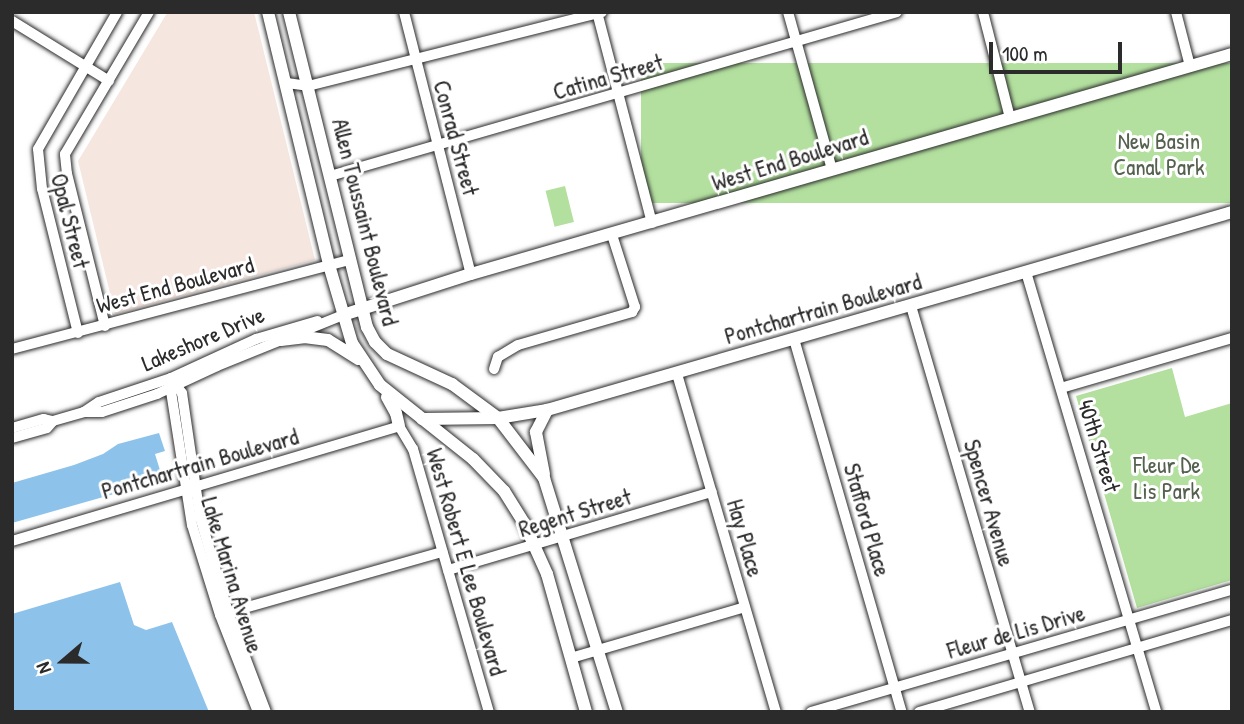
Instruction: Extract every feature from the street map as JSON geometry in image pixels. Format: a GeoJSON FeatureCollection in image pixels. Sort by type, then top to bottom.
{"type":"FeatureCollection","features":[{"type":"Feature","properties":{"kind":"main road","name":"Allen Toussaint Boulevard"},"geometry":{"type":"LineString","coordinates":[[268,12],[329,265],[343,315],[361,360],[380,385],[473,459],[504,491],[535,545],[586,712]]}},
{"type":"Feature","properties":{"kind":"main road","name":"Allen Toussaint Boulevard"},"geometry":{"type":"LineString","coordinates":[[289,12],[349,260],[374,342],[387,354],[452,384],[498,418],[544,478]]}},
{"type":"Feature","properties":{"kind":"main road","name":"West End Boulevard"},"geometry":{"type":"LineString","coordinates":[[362,309],[471,274],[1232,54]]}},
{"type":"Feature","properties":{"kind":"main road","name":"Pontchartrain Boulevard"},"geometry":{"type":"LineString","coordinates":[[422,419],[498,418],[547,410],[1232,212]]}},
{"type":"Feature","properties":{"kind":"main road","name":"Lakeshore Drive"},"geometry":{"type":"LineString","coordinates":[[343,315],[362,309]]}},
{"type":"Feature","properties":{"kind":"main road"},"geometry":{"type":"LineString","coordinates":[[281,340],[304,337],[328,340],[361,360]]}},
{"type":"Feature","properties":{"kind":"main road"},"geometry":{"type":"LineString","coordinates":[[380,385],[393,405],[399,426]]}},
{"type":"Feature","properties":{"kind":"main road"},"geometry":{"type":"LineString","coordinates":[[547,410],[536,432],[544,478],[565,536],[618,712]]}},
{"type":"Feature","properties":{"kind":"street","name":"Opal Street"},"geometry":{"type":"LineString","coordinates":[[78,332],[42,190],[37,159],[42,139],[117,12]]}},
{"type":"Feature","properties":{"kind":"street","name":"Opal Street"},"geometry":{"type":"LineString","coordinates":[[106,326],[65,161],[72,139],[149,12]]}},
{"type":"Feature","properties":{"kind":"street","name":"Conrad Street"},"geometry":{"type":"LineString","coordinates":[[404,12],[471,274]]}},
{"type":"Feature","properties":{"kind":"street"},"geometry":{"type":"LineString","coordinates":[[789,12],[832,170]]}},
{"type":"Feature","properties":{"kind":"street","name":"Catina Street"},"geometry":{"type":"LineString","coordinates":[[330,176],[897,12]]}},
{"type":"Feature","properties":{"kind":"street"},"geometry":{"type":"LineString","coordinates":[[983,12],[1010,118]]}},
{"type":"Feature","properties":{"kind":"street"},"geometry":{"type":"LineString","coordinates":[[1177,12],[1190,66]]}},
{"type":"Feature","properties":{"kind":"street"},"geometry":{"type":"LineString","coordinates":[[287,83],[309,86],[599,13],[652,223]]}},
{"type":"Feature","properties":{"kind":"street"},"geometry":{"type":"LineString","coordinates":[[12,21],[109,81]]}},
{"type":"Feature","properties":{"kind":"street"},"geometry":{"type":"LineString","coordinates":[[494,369],[498,357],[518,345],[632,312],[635,307],[612,235]]}},
{"type":"Feature","properties":{"kind":"street","name":"West End Boulevard"},"geometry":{"type":"LineString","coordinates":[[12,349],[349,260]]}},
{"type":"Feature","properties":{"kind":"street","name":"40th Street"},"geometry":{"type":"LineString","coordinates":[[1026,272],[1156,712]]}},
{"type":"Feature","properties":{"kind":"street","name":"Spencer Avenue"},"geometry":{"type":"LineString","coordinates":[[911,306],[1030,712]]}},
{"type":"Feature","properties":{"kind":"street","name":"Lakeshore Drive"},"geometry":{"type":"LineString","coordinates":[[12,428],[44,419],[53,421],[84,412],[99,402],[173,384],[343,315]]}},
{"type":"Feature","properties":{"kind":"street","name":"Lakeshore Drive"},"geometry":{"type":"LineString","coordinates":[[173,384],[256,338],[284,328],[343,315]]}},
{"type":"Feature","properties":{"kind":"street"},"geometry":{"type":"LineString","coordinates":[[1061,388],[1232,338]]}},
{"type":"Feature","properties":{"kind":"street","name":"Stafford Place"},"geometry":{"type":"LineString","coordinates":[[794,339],[902,712]]}},
{"type":"Feature","properties":{"kind":"street","name":"Hay Place"},"geometry":{"type":"LineString","coordinates":[[677,374],[776,712]]}},
{"type":"Feature","properties":{"kind":"street","name":"Lake Marina Avenue"},"geometry":{"type":"LineString","coordinates":[[173,384],[190,489],[224,613],[258,712]]}},
{"type":"Feature","properties":{"kind":"street","name":"Lakeshore Drive"},"geometry":{"type":"LineString","coordinates":[[12,438],[47,428],[53,421]]}},
{"type":"Feature","properties":{"kind":"street","name":"Pontchartrain Boulevard"},"geometry":{"type":"LineString","coordinates":[[12,541],[399,426]]}},
{"type":"Feature","properties":{"kind":"street","name":"West Robert E Lee Boulevard"},"geometry":{"type":"LineString","coordinates":[[399,426],[413,449],[489,712]]}},
{"type":"Feature","properties":{"kind":"street","name":"Regent Street"},"geometry":{"type":"LineString","coordinates":[[448,570],[712,492]]}},
{"type":"Feature","properties":{"kind":"street"},"geometry":{"type":"LineString","coordinates":[[224,613],[442,552]]}},
{"type":"Feature","properties":{"kind":"street","name":"Fleur de Lis Drive"},"geometry":{"type":"LineString","coordinates":[[811,712],[1232,590]]}},
{"type":"Feature","properties":{"kind":"street"},"geometry":{"type":"LineString","coordinates":[[571,658],[745,607]]}},
{"type":"Feature","properties":{"kind":"street","name":"Lake Marina Avenue"},"geometry":{"type":"LineString","coordinates":[[224,613],[266,712]]}},
{"type":"Feature","properties":{"kind":"street"},"geometry":{"type":"LineString","coordinates":[[919,712],[1232,620]]}},
{"type":"Feature","properties":{"kind":"shaded area"},"geometry":{"type":"Polygon","coordinates":[[[254,12],[315,260],[115,314],[78,161],[167,13],[254,12]]]}},
{"type":"Feature","properties":{"kind":"green space","name":"New Basin Canal Park"},"geometry":{"type":"Polygon","coordinates":[[[641,63],[1232,63],[1232,203],[641,203],[641,63]]]}},
{"type":"Feature","properties":{"kind":"green space"},"geometry":{"type":"Polygon","coordinates":[[[565,186],[574,222],[555,227],[546,191],[565,186]]]}},
{"type":"Feature","properties":{"kind":"green space","name":"Fleur De Lis Park"},"geometry":{"type":"Polygon","coordinates":[[[1172,368],[1185,417],[1232,403],[1232,580],[1137,608],[1076,396],[1172,368]]]}},
{"type":"Feature","properties":{"kind":"water"},"geometry":{"type":"Polygon","coordinates":[[[159,433],[165,451],[155,454],[163,480],[12,523],[12,483],[74,465],[103,454],[118,444],[159,433]]]}},
{"type":"Feature","properties":{"kind":"water"},"geometry":{"type":"Polygon","coordinates":[[[120,582],[134,625],[146,630],[172,622],[209,712],[12,712],[12,614],[120,582]]]}}]}
